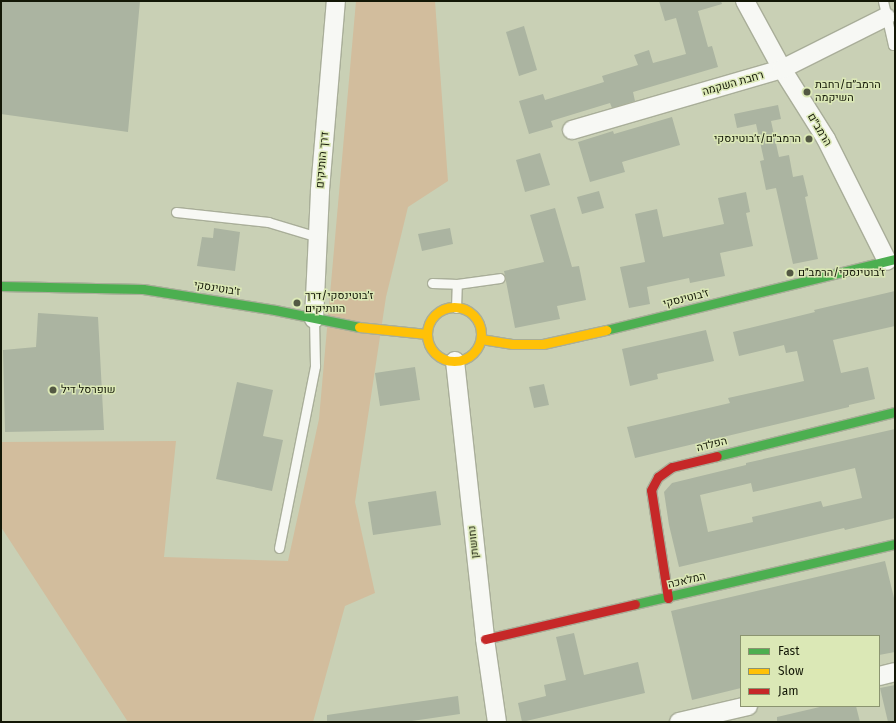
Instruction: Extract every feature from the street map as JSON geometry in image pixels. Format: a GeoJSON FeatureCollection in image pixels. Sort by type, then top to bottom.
{"type":"FeatureCollection","features":[{"type":"Feature","properties":{"kind":"street","name":"דרך הותיקים"},"geometry":{"type":"LineString","coordinates":[[314,319],[320,190],[336,1]]}},
{"type":"Feature","properties":{"kind":"street","name":"הרמב\"ם"},"geometry":{"type":"LineString","coordinates":[[745,1],[782,69],[826,139],[891,260]]}},
{"type":"Feature","properties":{"kind":"street","name":"רחבת השקמה"},"geometry":{"type":"LineString","coordinates":[[572,130],[782,69],[885,9]]}},
{"type":"Feature","properties":{"kind":"street","name":"ז'בוטינסקי"},"geometry":{"type":"LineString","coordinates":[[481,339],[512,344],[543,344],[568,340],[891,260]]}},
{"type":"Feature","properties":{"kind":"street","name":"ז'בוטינסקי"},"geometry":{"type":"LineString","coordinates":[[1,286],[143,289],[275,310],[314,319],[368,328],[427,334]]}},
{"type":"Feature","properties":{"kind":"street"},"geometry":{"type":"LineString","coordinates":[[456,308],[465,310],[472,314],[478,322],[481,330],[481,339],[474,352],[462,360],[455,361],[448,360],[435,353],[431,348],[427,334],[433,318],[447,309],[456,308]]}},
{"type":"Feature","properties":{"kind":"street","name":"נחושתן"},"geometry":{"type":"LineString","coordinates":[[455,361],[455,378],[485,639],[497,722]]}},
{"type":"Feature","properties":{"kind":"street","name":"הפלדה"},"geometry":{"type":"LineString","coordinates":[[668,598],[651,490],[658,477],[672,467],[895,412]]}},
{"type":"Feature","properties":{"kind":"street","name":"המלאכה"},"geometry":{"type":"LineString","coordinates":[[485,639],[668,598],[895,544]]}},
{"type":"Feature","properties":{"kind":"street"},"geometry":{"type":"LineString","coordinates":[[880,676],[895,672]]}},
{"type":"Feature","properties":{"kind":"street"},"geometry":{"type":"LineString","coordinates":[[679,722],[744,707]]}},
{"type":"Feature","properties":{"kind":"lane"},"geometry":{"type":"LineString","coordinates":[[885,9],[893,45],[895,44]]}},
{"type":"Feature","properties":{"kind":"lane"},"geometry":{"type":"LineString","coordinates":[[176,212],[268,222],[318,237]]}},
{"type":"Feature","properties":{"kind":"lane"},"geometry":{"type":"LineString","coordinates":[[432,283],[457,284],[500,278]]}},
{"type":"Feature","properties":{"kind":"lane"},"geometry":{"type":"LineString","coordinates":[[456,308],[457,284]]}},
{"type":"Feature","properties":{"kind":"lane"},"geometry":{"type":"LineString","coordinates":[[279,548],[315,366],[314,319]]}},
{"type":"Feature","properties":{"kind":"shaded area"},"geometry":{"type":"Polygon","coordinates":[[[356,1],[435,1],[448,181],[408,207],[386,297],[355,502],[375,593],[345,606],[313,722],[128,722],[1,527],[1,442],[176,441],[164,557],[288,561],[319,419],[356,1]]]}},
{"type":"Feature","properties":{"kind":"building"},"geometry":{"type":"Polygon","coordinates":[[[1,1],[140,1],[128,132],[1,114],[1,1]]]}},
{"type":"Feature","properties":{"kind":"building"},"geometry":{"type":"Polygon","coordinates":[[[659,1],[721,1],[722,4],[698,11],[708,47],[712,46],[718,67],[633,92],[635,101],[612,108],[610,103],[551,121],[553,127],[529,134],[519,101],[543,94],[545,100],[604,82],[602,76],[638,65],[634,55],[649,50],[653,63],[686,54],[676,18],[665,21],[659,1]]]}},
{"type":"Feature","properties":{"kind":"building"},"geometry":{"type":"Polygon","coordinates":[[[524,26],[537,70],[519,76],[506,32],[524,26]]]}},
{"type":"Feature","properties":{"kind":"building"},"geometry":{"type":"Polygon","coordinates":[[[778,105],[781,119],[771,121],[779,157],[789,155],[793,177],[803,175],[808,196],[805,197],[818,259],[793,264],[776,188],[766,190],[760,161],[764,160],[756,124],[737,128],[734,114],[778,105]]]}},
{"type":"Feature","properties":{"kind":"building"},"geometry":{"type":"Polygon","coordinates":[[[672,117],[680,145],[622,162],[625,172],[590,182],[578,142],[613,131],[614,134],[672,117]]]}},
{"type":"Feature","properties":{"kind":"building"},"geometry":{"type":"Polygon","coordinates":[[[540,153],[550,185],[525,192],[516,160],[540,153]]]}},
{"type":"Feature","properties":{"kind":"building"},"geometry":{"type":"Polygon","coordinates":[[[599,191],[604,208],[582,214],[577,197],[599,191]]]}},
{"type":"Feature","properties":{"kind":"building"},"geometry":{"type":"Polygon","coordinates":[[[746,192],[750,212],[746,213],[753,246],[720,253],[725,276],[690,283],[689,278],[647,287],[650,304],[629,308],[620,267],[645,262],[635,214],[657,209],[663,237],[724,224],[718,198],[746,192]]]}},
{"type":"Feature","properties":{"kind":"building"},"geometry":{"type":"Polygon","coordinates":[[[555,208],[572,267],[579,266],[586,300],[557,306],[560,319],[515,328],[504,271],[544,262],[530,215],[555,208]]]}},
{"type":"Feature","properties":{"kind":"building"},"geometry":{"type":"Polygon","coordinates":[[[214,228],[240,232],[235,271],[197,266],[202,237],[213,238],[214,228]]]}},
{"type":"Feature","properties":{"kind":"building"},"geometry":{"type":"Polygon","coordinates":[[[450,228],[453,244],[422,251],[418,234],[450,228]]]}},
{"type":"Feature","properties":{"kind":"building"},"geometry":{"type":"Polygon","coordinates":[[[895,291],[895,326],[833,340],[841,373],[868,367],[875,399],[849,405],[849,407],[635,458],[627,427],[730,403],[728,398],[804,381],[797,351],[786,353],[784,345],[739,356],[733,332],[815,312],[814,310],[895,291]]]}},
{"type":"Feature","properties":{"kind":"building","name":"שופרסל דיל"},"geometry":{"type":"Polygon","coordinates":[[[38,313],[98,317],[104,430],[5,432],[3,350],[36,347],[38,313]]]}},
{"type":"Feature","properties":{"kind":"building"},"geometry":{"type":"Polygon","coordinates":[[[706,330],[714,361],[657,374],[658,379],[630,386],[622,349],[706,330]]]}},
{"type":"Feature","properties":{"kind":"building"},"geometry":{"type":"Polygon","coordinates":[[[415,367],[420,400],[380,406],[375,373],[415,367]]]}},
{"type":"Feature","properties":{"kind":"building"},"geometry":{"type":"Polygon","coordinates":[[[237,382],[273,390],[263,436],[283,440],[272,491],[216,479],[237,382]]]}},
{"type":"Feature","properties":{"kind":"building"},"geometry":{"type":"Polygon","coordinates":[[[544,384],[549,405],[534,408],[529,387],[544,384]]]}},
{"type":"Feature","properties":{"kind":"building"},"geometry":{"type":"Polygon","coordinates":[[[895,429],[895,518],[845,530],[844,528],[679,567],[669,525],[664,492],[672,483],[746,465],[746,463],[895,429]],[[855,468],[753,492],[751,483],[700,495],[708,532],[753,522],[752,517],[821,501],[823,507],[862,498],[855,468]]]}},
{"type":"Feature","properties":{"kind":"building"},"geometry":{"type":"Polygon","coordinates":[[[436,491],[441,525],[373,535],[368,502],[436,491]]]}},
{"type":"Feature","properties":{"kind":"building"},"geometry":{"type":"Polygon","coordinates":[[[885,561],[895,602],[895,652],[880,655],[880,635],[740,635],[740,688],[692,700],[671,611],[885,561]]]}},
{"type":"Feature","properties":{"kind":"building"},"geometry":{"type":"Polygon","coordinates":[[[574,633],[584,675],[638,662],[645,693],[522,722],[518,703],[546,696],[544,685],[566,680],[556,637],[574,633]]]}},
{"type":"Feature","properties":{"kind":"building"},"geometry":{"type":"Polygon","coordinates":[[[895,685],[895,722],[888,722],[880,688],[895,685]]]}},
{"type":"Feature","properties":{"kind":"building"},"geometry":{"type":"Polygon","coordinates":[[[458,696],[460,714],[405,722],[327,722],[327,715],[458,696]]]}},
{"type":"Feature","properties":{"kind":"building"},"geometry":{"type":"Polygon","coordinates":[[[820,707],[856,707],[860,722],[777,722],[777,717],[820,707]]]}},
{"type":"Feature","properties":{"kind":"traffic: fast"},"geometry":{"type":"LineString","coordinates":[[606,330],[895,259]]}},
{"type":"Feature","properties":{"kind":"traffic: fast"},"geometry":{"type":"LineString","coordinates":[[1,286],[143,289],[275,310],[359,327]]}},
{"type":"Feature","properties":{"kind":"traffic: fast"},"geometry":{"type":"LineString","coordinates":[[717,456],[895,412]]}},
{"type":"Feature","properties":{"kind":"traffic: fast"},"geometry":{"type":"LineString","coordinates":[[635,604],[895,544]]}},
{"type":"Feature","properties":{"kind":"traffic: slow"},"geometry":{"type":"LineString","coordinates":[[454,307],[464,309],[473,315],[479,324],[481,334],[479,344],[473,353],[464,359],[454,361],[444,359],[435,353],[429,344],[427,334],[429,324],[435,315],[444,309],[454,307]]}},
{"type":"Feature","properties":{"kind":"traffic: slow"},"geometry":{"type":"LineString","coordinates":[[359,327],[427,334]]}},
{"type":"Feature","properties":{"kind":"traffic: slow"},"geometry":{"type":"LineString","coordinates":[[481,339],[512,344],[543,344],[606,330]]}},
{"type":"Feature","properties":{"kind":"traffic: jam"},"geometry":{"type":"LineString","coordinates":[[668,598],[651,490],[658,477],[672,467],[717,456]]}},
{"type":"Feature","properties":{"kind":"traffic: jam"},"geometry":{"type":"LineString","coordinates":[[485,639],[635,604]]}},
{"type":"Feature","properties":{"kind":"place","name":"הרמב״ם/רחבת השיקמה"},"geometry":{"type":"Point","coordinates":[807,92]}},
{"type":"Feature","properties":{"kind":"place","name":"הרמב״ם/ז׳בוטינסקי"},"geometry":{"type":"Point","coordinates":[809,139]}},
{"type":"Feature","properties":{"kind":"place","name":"ז׳בוטינסקי/הרמב״ם"},"geometry":{"type":"Point","coordinates":[790,273]}},
{"type":"Feature","properties":{"kind":"place","name":"ז׳בוטינסקי/דרך הוותיקים"},"geometry":{"type":"Point","coordinates":[297,303]}},
{"type":"Feature","properties":{"kind":"place","name":"שופרסל דיל"},"geometry":{"type":"Point","coordinates":[53,390]}}]}
